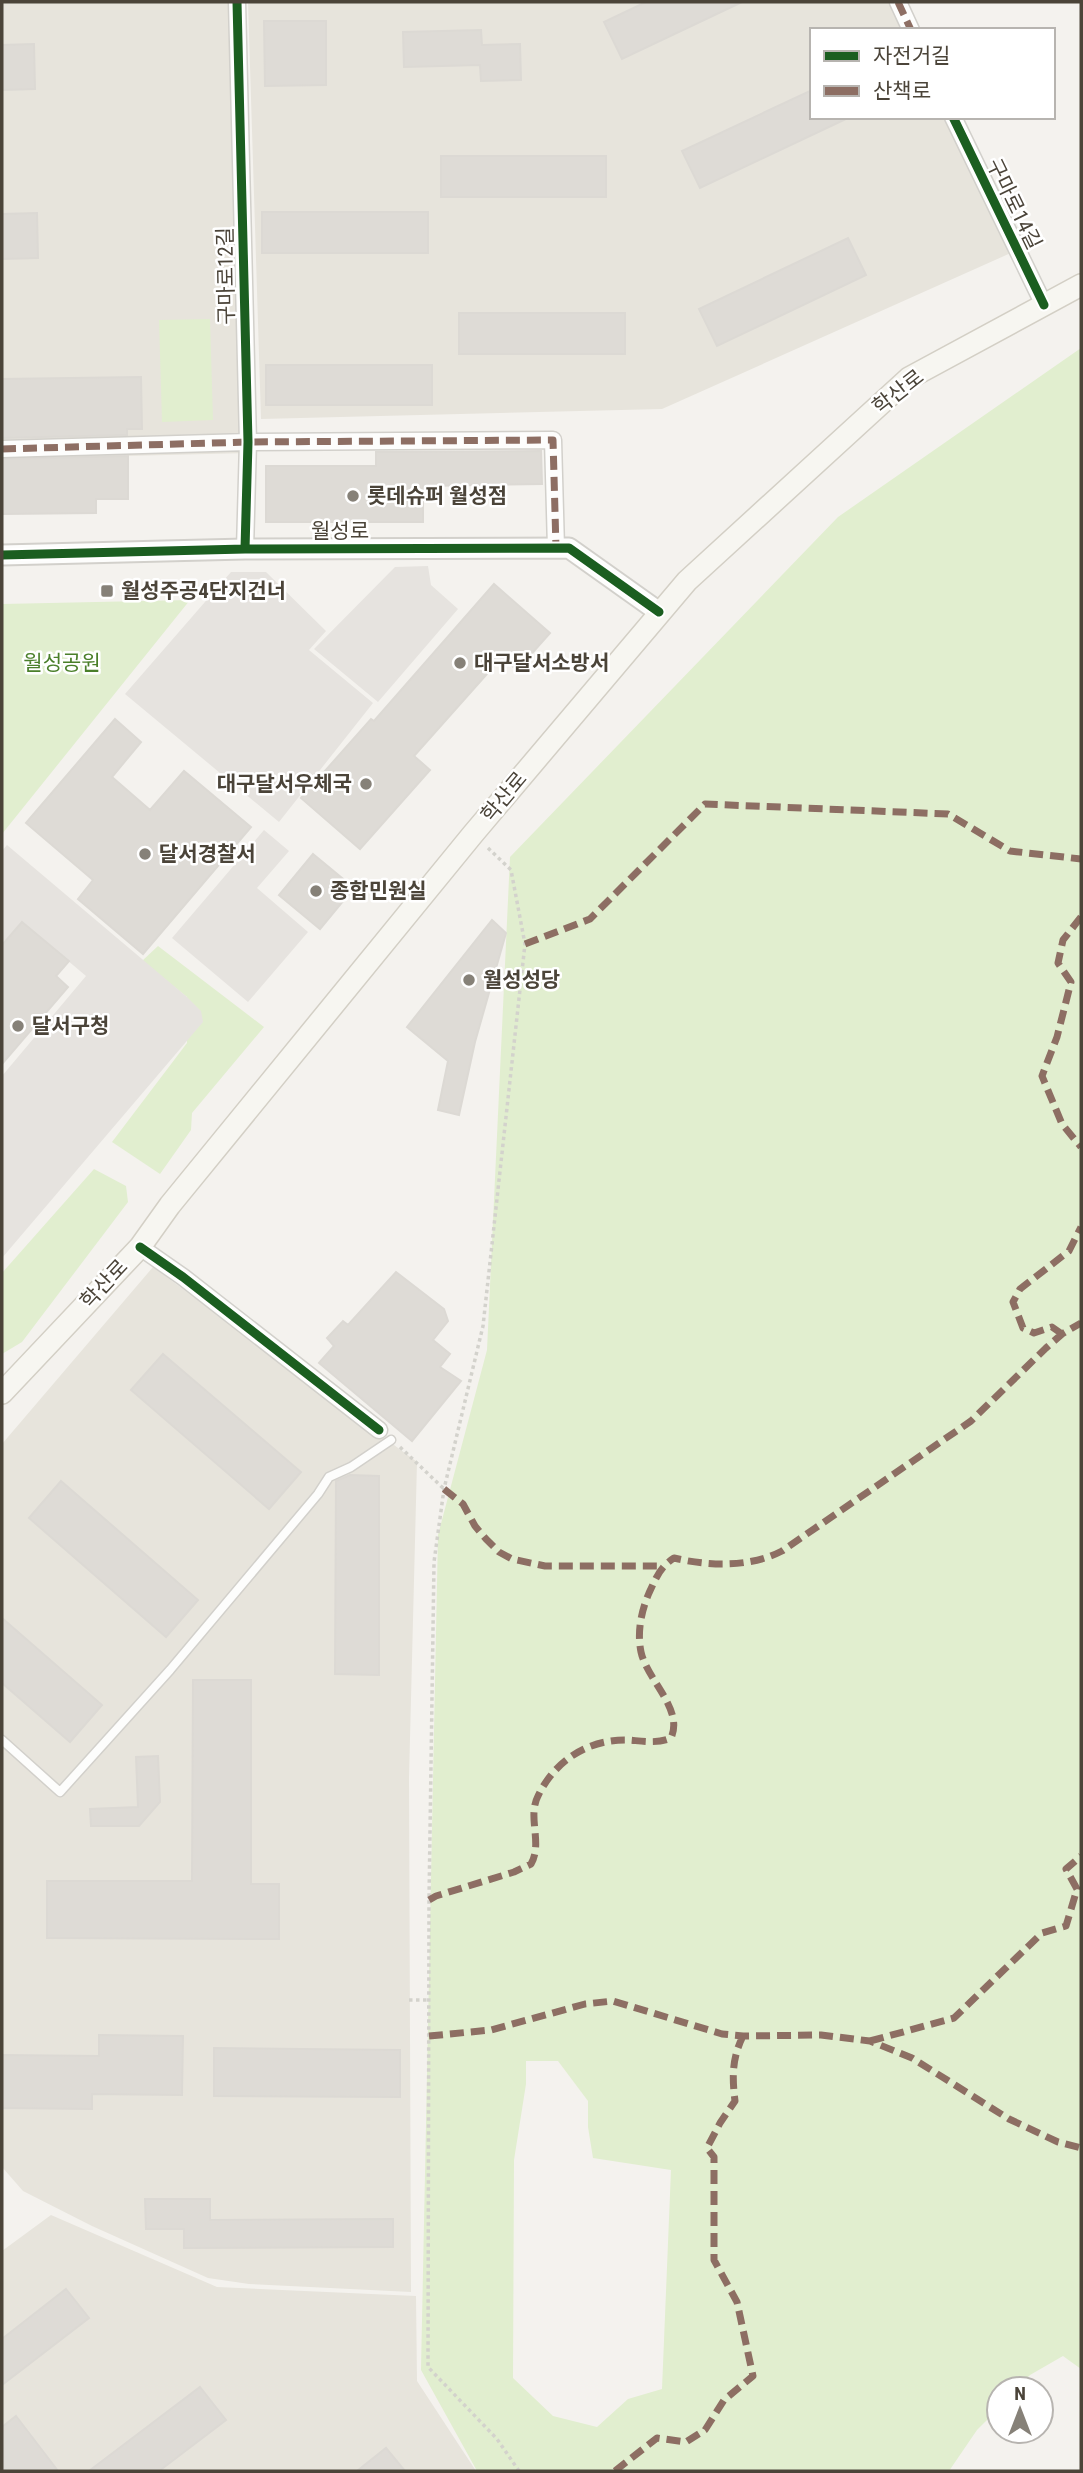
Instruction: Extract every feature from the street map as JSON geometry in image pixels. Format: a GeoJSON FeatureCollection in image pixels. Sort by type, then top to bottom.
{"type":"FeatureCollection","features":[{"type":"Feature","properties":{"kind":"main road","name":"학산로"},"geometry":{"type":"LineString","coordinates":[[2,1393],[140,1247],[170,1205],[474,834],[687,581],[909,378],[1081,285]]}},
{"type":"Feature","properties":{"kind":"street","name":"구마로12길"},"geometry":{"type":"LineString","coordinates":[[236,2],[248,442],[245,549]]}},
{"type":"Feature","properties":{"kind":"street"},"geometry":{"type":"LineString","coordinates":[[898,2],[910,28]]}},
{"type":"Feature","properties":{"kind":"street","name":"구마로14길"},"geometry":{"type":"LineString","coordinates":[[954,119],[1044,305]]}},
{"type":"Feature","properties":{"kind":"street"},"geometry":{"type":"LineString","coordinates":[[2,449],[248,442],[553,440],[556,548]]}},
{"type":"Feature","properties":{"kind":"street","name":"월성로"},"geometry":{"type":"LineString","coordinates":[[2,555],[245,549],[569,548],[659,612]]}},
{"type":"Feature","properties":{"kind":"street"},"geometry":{"type":"LineString","coordinates":[[140,1247],[183,1277],[385,1435]]}},
{"type":"Feature","properties":{"kind":"lane"},"geometry":{"type":"LineString","coordinates":[[2,1740],[61,1792],[170,1670],[318,1494],[329,1477],[351,1467],[385,1435]]}},
{"type":"Feature","properties":{"kind":"path"},"geometry":{"type":"LineString","coordinates":[[474,834],[512,870],[524,944],[483,1326],[444,1489],[434,1562],[428,2367],[497,2440],[519,2471]]}},
{"type":"Feature","properties":{"kind":"path"},"geometry":{"type":"LineString","coordinates":[[385,1435],[444,1489]]}},
{"type":"Feature","properties":{"kind":"path"},"geometry":{"type":"LineString","coordinates":[[409,2000],[429,2000]]}},
{"type":"Feature","properties":{"kind":"shaded area"},"geometry":{"type":"Polygon","coordinates":[[[2,2],[237,2],[248,453],[2,459],[2,2]]]}},
{"type":"Feature","properties":{"kind":"shaded area"},"geometry":{"type":"Polygon","coordinates":[[[248,2],[888,2],[901,28],[810,28],[810,119],[947,119],[1013,252],[662,409],[261,419],[248,2]]]}},
{"type":"Feature","properties":{"kind":"shaded area"},"geometry":{"type":"Polygon","coordinates":[[[428,566],[431,585],[458,609],[378,702],[314,649],[395,567],[428,566]]]}},
{"type":"Feature","properties":{"kind":"shaded area"},"geometry":{"type":"Polygon","coordinates":[[[231,572],[266,572],[326,631],[309,650],[373,703],[279,822],[125,694],[231,572]]]}},
{"type":"Feature","properties":{"kind":"shaded area"},"geometry":{"type":"Polygon","coordinates":[[[264,830],[289,851],[257,888],[308,932],[248,1002],[172,938],[264,830]]]}},
{"type":"Feature","properties":{"kind":"shaded area"},"geometry":{"type":"Polygon","coordinates":[[[7,845],[187,997],[201,1011],[203,1022],[2,1258],[2,1076],[86,976],[22,922],[2,945],[2,851],[7,845]]]}},
{"type":"Feature","properties":{"kind":"shaded area"},"geometry":{"type":"Polygon","coordinates":[[[153,1267],[417,1462],[409,1778],[411,2292],[249,2284],[208,2278],[92,2226],[23,2191],[2,2167],[2,1444],[153,1267]]]}},
{"type":"Feature","properties":{"kind":"shaded area"},"geometry":{"type":"Polygon","coordinates":[[[51,2215],[217,2287],[416,2296],[417,2381],[476,2471],[2,2471],[2,2251],[51,2215]]]}},
{"type":"Feature","properties":{"kind":"green space"},"geometry":{"type":"Polygon","coordinates":[[[210,319],[213,420],[162,422],[159,320],[210,319]]]}},
{"type":"Feature","properties":{"kind":"green space"},"geometry":{"type":"Polygon","coordinates":[[[1081,348],[1081,2369],[1063,2356],[1030,2375],[985,2375],[985,2422],[949,2471],[477,2471],[421,2370],[438,1535],[487,1350],[510,857],[838,517],[1081,348]],[[526,2061],[526,2084],[514,2160],[513,2378],[553,2416],[597,2427],[628,2399],[662,2389],[671,2170],[593,2158],[588,2127],[588,2101],[558,2061],[526,2061]]]}},
{"type":"Feature","properties":{"kind":"green space","name":"월성공원"},"geometry":{"type":"Polygon","coordinates":[[[190,600],[2,834],[2,604],[190,600]]]}},
{"type":"Feature","properties":{"kind":"green space"},"geometry":{"type":"Polygon","coordinates":[[[158,946],[264,1027],[192,1113],[191,1130],[160,1174],[112,1142],[187,1043],[187,997],[142,961],[158,946]]]}},
{"type":"Feature","properties":{"kind":"green space"},"geometry":{"type":"Polygon","coordinates":[[[94,1169],[126,1186],[128,1202],[22,1342],[2,1354],[2,1273],[94,1169]]]}},
{"type":"Feature","properties":{"kind":"building"},"geometry":{"type":"Polygon","coordinates":[[[646,2],[742,2],[622,59],[604,22],[646,2]]]}},
{"type":"Feature","properties":{"kind":"building"},"geometry":{"type":"Polygon","coordinates":[[[264,21],[326,21],[326,85],[265,86],[264,21]]]}},
{"type":"Feature","properties":{"kind":"building"},"geometry":{"type":"Polygon","coordinates":[[[481,30],[482,45],[520,44],[521,80],[481,81],[480,65],[404,67],[403,32],[481,30]]]}},
{"type":"Feature","properties":{"kind":"building"},"geometry":{"type":"Polygon","coordinates":[[[34,44],[35,89],[2,90],[2,45],[34,44]]]}},
{"type":"Feature","properties":{"kind":"building"},"geometry":{"type":"Polygon","coordinates":[[[810,91],[810,119],[846,119],[700,188],[682,151],[810,91]]]}},
{"type":"Feature","properties":{"kind":"building"},"geometry":{"type":"Polygon","coordinates":[[[441,156],[606,156],[606,197],[441,197],[441,156]]]}},
{"type":"Feature","properties":{"kind":"building"},"geometry":{"type":"Polygon","coordinates":[[[262,212],[428,212],[428,253],[262,253],[262,212]]]}},
{"type":"Feature","properties":{"kind":"building"},"geometry":{"type":"Polygon","coordinates":[[[37,213],[38,258],[2,259],[2,214],[37,213]]]}},
{"type":"Feature","properties":{"kind":"building"},"geometry":{"type":"Polygon","coordinates":[[[848,238],[866,275],[717,346],[699,309],[848,238]]]}},
{"type":"Feature","properties":{"kind":"building"},"geometry":{"type":"Polygon","coordinates":[[[459,313],[625,313],[625,354],[459,354],[459,313]]]}},
{"type":"Feature","properties":{"kind":"building"},"geometry":{"type":"Polygon","coordinates":[[[266,365],[432,365],[432,405],[266,405],[266,365]]]}},
{"type":"Feature","properties":{"kind":"building"},"geometry":{"type":"Polygon","coordinates":[[[141,377],[142,429],[127,429],[127,435],[2,438],[2,379],[141,377]]]}},
{"type":"Feature","properties":{"kind":"building"},"geometry":{"type":"Polygon","coordinates":[[[541,451],[542,484],[423,486],[423,522],[266,522],[266,466],[376,466],[376,452],[541,451]]]}},
{"type":"Feature","properties":{"kind":"building"},"geometry":{"type":"Polygon","coordinates":[[[128,456],[128,499],[96,499],[96,513],[2,514],[2,459],[128,456]]]}},
{"type":"Feature","properties":{"kind":"building"},"geometry":{"type":"Polygon","coordinates":[[[494,584],[550,633],[517,670],[502,657],[414,756],[430,770],[360,849],[301,798],[371,719],[374,721],[494,584]]]}},
{"type":"Feature","properties":{"kind":"building","name":"달서경찰서"},"geometry":{"type":"Polygon","coordinates":[[[115,719],[141,742],[112,777],[150,810],[184,771],[251,827],[143,954],[78,899],[93,880],[26,823],[115,719]]]}},
{"type":"Feature","properties":{"kind":"building","name":"종합민원실"},"geometry":{"type":"Polygon","coordinates":[[[313,854],[354,888],[320,929],[279,895],[313,854]]]}},
{"type":"Feature","properties":{"kind":"building","name":"월성성당"},"geometry":{"type":"Polygon","coordinates":[[[492,920],[506,933],[475,1042],[459,1115],[438,1110],[448,1061],[407,1027],[492,920]]]}},
{"type":"Feature","properties":{"kind":"building","name":"달서구청"},"geometry":{"type":"Polygon","coordinates":[[[22,922],[69,961],[56,976],[68,987],[2,1064],[2,945],[22,922]]]}},
{"type":"Feature","properties":{"kind":"building"},"geometry":{"type":"Polygon","coordinates":[[[396,1272],[444,1309],[448,1321],[433,1340],[450,1354],[440,1367],[461,1381],[412,1441],[319,1363],[334,1346],[327,1338],[343,1321],[348,1325],[396,1272]]]}},
{"type":"Feature","properties":{"kind":"building"},"geometry":{"type":"Polygon","coordinates":[[[163,1354],[301,1472],[269,1509],[131,1390],[163,1354]]]}},
{"type":"Feature","properties":{"kind":"building"},"geometry":{"type":"Polygon","coordinates":[[[350,1475],[379,1476],[379,1675],[335,1674],[336,1481],[350,1475]]]}},
{"type":"Feature","properties":{"kind":"building"},"geometry":{"type":"Polygon","coordinates":[[[61,1481],[198,1600],[166,1637],[29,1518],[61,1481]]]}},
{"type":"Feature","properties":{"kind":"building"},"geometry":{"type":"Polygon","coordinates":[[[2,1618],[102,1705],[70,1742],[2,1683],[2,1618]]]}},
{"type":"Feature","properties":{"kind":"building"},"geometry":{"type":"Polygon","coordinates":[[[193,1680],[251,1680],[251,1884],[279,1884],[279,1939],[47,1938],[47,1881],[192,1881],[193,1680]]]}},
{"type":"Feature","properties":{"kind":"building"},"geometry":{"type":"Polygon","coordinates":[[[158,1756],[160,1802],[139,1826],[91,1826],[90,1809],[138,1807],[136,1757],[158,1756]]]}},
{"type":"Feature","properties":{"kind":"building"},"geometry":{"type":"Polygon","coordinates":[[[99,2035],[183,2036],[182,2095],[92,2094],[92,2109],[2,2108],[2,2055],[99,2056],[99,2035]]]}},
{"type":"Feature","properties":{"kind":"building"},"geometry":{"type":"Polygon","coordinates":[[[214,2048],[400,2050],[400,2097],[214,2096],[214,2048]]]}},
{"type":"Feature","properties":{"kind":"building"},"geometry":{"type":"Polygon","coordinates":[[[145,2199],[210,2199],[210,2220],[393,2219],[393,2247],[184,2248],[184,2229],[146,2229],[145,2199]]]}},
{"type":"Feature","properties":{"kind":"building"},"geometry":{"type":"Polygon","coordinates":[[[66,2289],[89,2318],[2,2385],[2,2339],[66,2289]]]}},
{"type":"Feature","properties":{"kind":"building"},"geometry":{"type":"Polygon","coordinates":[[[200,2387],[226,2420],[159,2471],[89,2471],[200,2387]]]}},
{"type":"Feature","properties":{"kind":"building"},"geometry":{"type":"Polygon","coordinates":[[[16,2416],[58,2471],[2,2471],[2,2427],[16,2416]]]}},
{"type":"Feature","properties":{"kind":"building"},"geometry":{"type":"Polygon","coordinates":[[[386,2448],[405,2471],[357,2471],[386,2448]]]}},
{"type":"Feature","properties":{"kind":"marked path"},"geometry":{"type":"LineString","coordinates":[[898,2],[910,28]]}},
{"type":"Feature","properties":{"kind":"marked path"},"geometry":{"type":"LineString","coordinates":[[2,449],[248,442],[553,440],[556,548]]}},
{"type":"Feature","properties":{"kind":"marked path"},"geometry":{"type":"LineString","coordinates":[[525,944],[590,919],[705,804],[948,814],[1010,851],[1081,859]]}},
{"type":"Feature","properties":{"kind":"marked path"},"geometry":{"type":"LineString","coordinates":[[1081,917],[1063,940],[1058,963],[1071,982],[1057,1037],[1042,1076],[1062,1124],[1081,1147]]}},
{"type":"Feature","properties":{"kind":"marked path"},"geometry":{"type":"LineString","coordinates":[[1062,1334],[1052,1327],[1034,1333],[1023,1328],[1013,1302],[1020,1289],[1069,1251],[1081,1227]]}},
{"type":"Feature","properties":{"kind":"marked path"},"geometry":{"type":"LineString","coordinates":[[429,1900],[531,1864],[536,1847],[534,1813],[538,1796],[554,1772],[575,1754],[600,1743],[628,1740],[655,1742],[671,1738],[673,1716],[645,1663],[639,1637],[649,1593],[659,1573],[669,1561],[674,1558],[714,1564],[742,1563],[782,1551],[971,1421],[1046,1348],[1081,1323]]}},
{"type":"Feature","properties":{"kind":"marked path"},"geometry":{"type":"LineString","coordinates":[[444,1489],[463,1504],[486,1539],[499,1552],[512,1559],[545,1566],[662,1566]]}},
{"type":"Feature","properties":{"kind":"marked path"},"geometry":{"type":"LineString","coordinates":[[870,2041],[954,2018],[1042,1933],[1066,1926],[1077,1889],[1066,1869],[1081,1856]]}},
{"type":"Feature","properties":{"kind":"marked path"},"geometry":{"type":"LineString","coordinates":[[429,2036],[491,2030],[585,2004],[613,2001],[722,2034],[821,2035],[870,2041],[912,2058],[1009,2119],[1058,2142],[1081,2148]]}},
{"type":"Feature","properties":{"kind":"marked path"},"geometry":{"type":"LineString","coordinates":[[615,2471],[657,2438],[686,2442],[705,2430],[724,2400],[753,2376],[737,2302],[714,2260],[714,2157],[707,2148],[735,2101],[734,2068],[743,2036]]}},
{"type":"Feature","properties":{"kind":"cycle path"},"geometry":{"type":"LineString","coordinates":[[237,2],[248,442],[245,549]]}},
{"type":"Feature","properties":{"kind":"cycle path"},"geometry":{"type":"LineString","coordinates":[[954,119],[1044,305]]}},
{"type":"Feature","properties":{"kind":"cycle path"},"geometry":{"type":"LineString","coordinates":[[2,555],[245,549],[569,548],[659,612]]}},
{"type":"Feature","properties":{"kind":"cycle path"},"geometry":{"type":"LineString","coordinates":[[140,1247],[183,1277],[379,1430]]}},
{"type":"Feature","properties":{"kind":"place","name":"롯데슈퍼 월성점"},"geometry":{"type":"Point","coordinates":[353,496]}},
{"type":"Feature","properties":{"kind":"place","name":"월성주공4단지건너"},"geometry":{"type":"Point","coordinates":[107,591]}},
{"type":"Feature","properties":{"kind":"place","name":"대구달서소방서"},"geometry":{"type":"Point","coordinates":[460,663]}},
{"type":"Feature","properties":{"kind":"place","name":"대구달서우체국"},"geometry":{"type":"Point","coordinates":[366,784]}},
{"type":"Feature","properties":{"kind":"place","name":"달서경찰서"},"geometry":{"type":"Point","coordinates":[145,854]}},
{"type":"Feature","properties":{"kind":"place","name":"종합민원실"},"geometry":{"type":"Point","coordinates":[316,891]}},
{"type":"Feature","properties":{"kind":"place","name":"월성성당"},"geometry":{"type":"Point","coordinates":[469,980]}},
{"type":"Feature","properties":{"kind":"place","name":"달서구청"},"geometry":{"type":"Point","coordinates":[18,1026]}}]}
